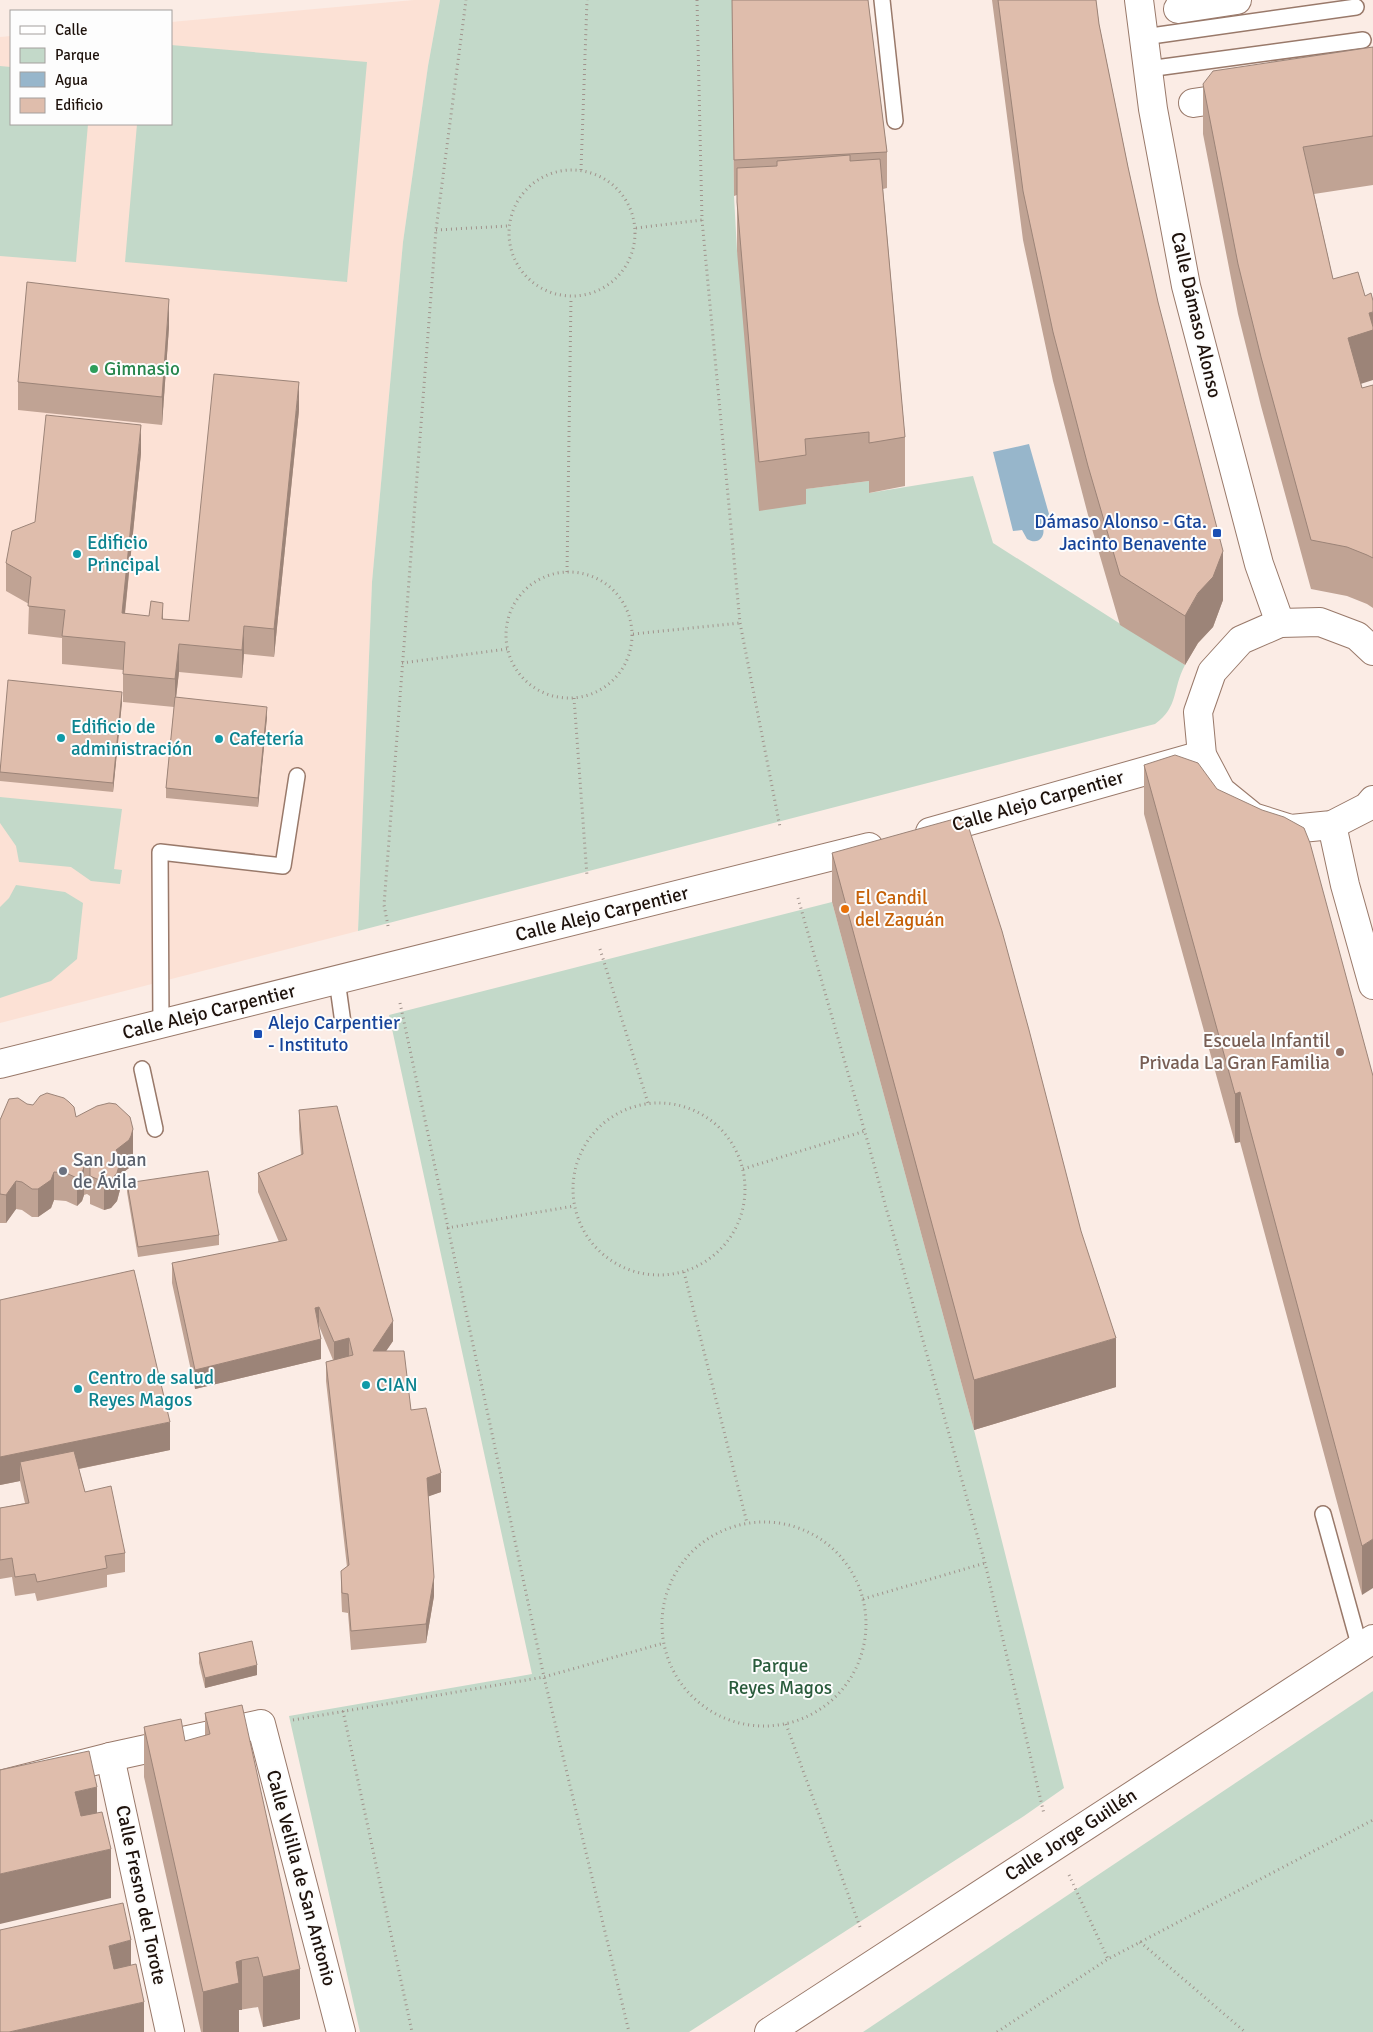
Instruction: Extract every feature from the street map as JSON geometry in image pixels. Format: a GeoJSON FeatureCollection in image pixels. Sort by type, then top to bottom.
{"type":"FeatureCollection","features":[{"type":"Feature","properties":{"kind":"street","name":"Calle Dámaso Alonso"},"geometry":{"type":"LineString","coordinates":[[1139,0],[1154,109],[1186,286],[1259,564],[1280,623]]}},
{"type":"Feature","properties":{"kind":"street"},"geometry":{"type":"LineString","coordinates":[[1178,8],[1237,0]]}},
{"type":"Feature","properties":{"kind":"street"},"geometry":{"type":"LineString","coordinates":[[1192,103],[1268,92]]}},
{"type":"Feature","properties":{"kind":"street"},"geometry":{"type":"LineString","coordinates":[[1373,651],[1357,636],[1320,622],[1280,623],[1241,640],[1212,672],[1198,712],[1202,755],[1221,791],[1252,817],[1291,829],[1332,825],[1367,807],[1373,800]]}},
{"type":"Feature","properties":{"kind":"street","name":"Calle Alejo Carpentier"},"geometry":{"type":"LineString","coordinates":[[0,1064],[897,840],[1202,755]]}},
{"type":"Feature","properties":{"kind":"street"},"geometry":{"type":"LineString","coordinates":[[1332,825],[1345,885],[1373,985]]}},
{"type":"Feature","properties":{"kind":"street","name":"Calle Jorge Guillén"},"geometry":{"type":"LineString","coordinates":[[769,2032],[1055,1844],[1366,1644]]}},
{"type":"Feature","properties":{"kind":"street","name":"Calle Velilla de San Antonio"},"geometry":{"type":"LineString","coordinates":[[110,1758],[261,1724],[337,2031]]}},
{"type":"Feature","properties":{"kind":"street"},"geometry":{"type":"LineString","coordinates":[[0,1785],[110,1758]]}},
{"type":"Feature","properties":{"kind":"street","name":"Calle Fresno del Torote"},"geometry":{"type":"LineString","coordinates":[[110,1758],[170,2032]]}},
{"type":"Feature","properties":{"kind":"street"},"geometry":{"type":"LineString","coordinates":[[120,1929],[147,1923]]}},
{"type":"Feature","properties":{"kind":"lane"},"geometry":{"type":"LineString","coordinates":[[882,0],[895,121]]}},
{"type":"Feature","properties":{"kind":"lane"},"geometry":{"type":"LineString","coordinates":[[1144,37],[1356,7]]}},
{"type":"Feature","properties":{"kind":"lane"},"geometry":{"type":"LineString","coordinates":[[1148,68],[1363,40]]}},
{"type":"Feature","properties":{"kind":"lane"},"geometry":{"type":"LineString","coordinates":[[161,1024],[160,852],[283,866],[297,776]]}},
{"type":"Feature","properties":{"kind":"lane"},"geometry":{"type":"LineString","coordinates":[[336,980],[342,1024]]}},
{"type":"Feature","properties":{"kind":"lane"},"geometry":{"type":"LineString","coordinates":[[142,1069],[154,1129]]}},
{"type":"Feature","properties":{"kind":"lane"},"geometry":{"type":"LineString","coordinates":[[1323,1514],[1366,1644]]}},
{"type":"Feature","properties":{"kind":"path"},"geometry":{"type":"LineString","coordinates":[[388,926],[384,905],[436,230],[466,0]]}},
{"type":"Feature","properties":{"kind":"path"},"geometry":{"type":"LineString","coordinates":[[581,170],[587,0]]}},
{"type":"Feature","properties":{"kind":"path"},"geometry":{"type":"LineString","coordinates":[[697,0],[702,220],[740,624],[780,827]]}},
{"type":"Feature","properties":{"kind":"path"},"geometry":{"type":"LineString","coordinates":[[561,170],[581,170],[601,177],[618,190],[630,207],[636,228],[634,249],[625,268],[611,284],[592,294],[571,297],[550,293],[532,283],[522,272],[510,247],[508,226],[514,207],[525,190],[541,177],[561,170]]}},
{"type":"Feature","properties":{"kind":"path"},"geometry":{"type":"LineString","coordinates":[[636,228],[702,220]]}},
{"type":"Feature","properties":{"kind":"path"},"geometry":{"type":"LineString","coordinates":[[436,230],[508,226]]}},
{"type":"Feature","properties":{"kind":"path"},"geometry":{"type":"LineString","coordinates":[[568,572],[571,297]]}},
{"type":"Feature","properties":{"kind":"path"},"geometry":{"type":"LineString","coordinates":[[558,572],[579,572],[599,578],[616,591],[627,609],[633,634],[631,650],[622,670],[608,685],[590,696],[574,698],[547,695],[529,684],[515,668],[507,649],[505,628],[511,608],[522,591],[538,579],[558,572]]}},
{"type":"Feature","properties":{"kind":"path"},"geometry":{"type":"LineString","coordinates":[[633,634],[740,624]]}},
{"type":"Feature","properties":{"kind":"path"},"geometry":{"type":"LineString","coordinates":[[402,663],[507,649]]}},
{"type":"Feature","properties":{"kind":"path"},"geometry":{"type":"LineString","coordinates":[[574,698],[587,876]]}},
{"type":"Feature","properties":{"kind":"path"},"geometry":{"type":"LineString","coordinates":[[798,896],[985,1563],[1042,1809],[1055,1844],[1108,1959]]}},
{"type":"Feature","properties":{"kind":"path"},"geometry":{"type":"LineString","coordinates":[[600,949],[648,1103]]}},
{"type":"Feature","properties":{"kind":"path"},"geometry":{"type":"LineString","coordinates":[[400,1003],[544,1677],[629,2032]]}},
{"type":"Feature","properties":{"kind":"path"},"geometry":{"type":"LineString","coordinates":[[648,1103],[677,1104],[703,1114],[726,1133],[740,1157],[746,1186],[742,1214],[730,1239],[710,1260],[684,1272],[655,1276],[627,1269],[603,1255],[584,1233],[574,1206],[573,1178],[580,1150],[598,1127],[620,1111],[648,1103]]}},
{"type":"Feature","properties":{"kind":"path"},"geometry":{"type":"LineString","coordinates":[[743,1169],[865,1131]]}},
{"type":"Feature","properties":{"kind":"path"},"geometry":{"type":"LineString","coordinates":[[447,1228],[574,1206]]}},
{"type":"Feature","properties":{"kind":"path"},"geometry":{"type":"LineString","coordinates":[[684,1272],[748,1523]]}},
{"type":"Feature","properties":{"kind":"path"},"geometry":{"type":"LineString","coordinates":[[748,1523],[782,1523],[816,1535],[843,1557],[860,1588],[863,1599],[867,1622],[862,1657],[845,1688],[819,1711],[786,1724],[754,1726],[722,1717],[695,1699],[675,1674],[664,1643],[662,1611],[672,1580],[690,1553],[716,1533],[748,1523]]}},
{"type":"Feature","properties":{"kind":"path"},"geometry":{"type":"LineString","coordinates":[[863,1599],[985,1563]]}},
{"type":"Feature","properties":{"kind":"path"},"geometry":{"type":"LineString","coordinates":[[290,1720],[544,1677],[664,1643]]}},
{"type":"Feature","properties":{"kind":"path"},"geometry":{"type":"LineString","coordinates":[[343,1711],[412,2032]]}},
{"type":"Feature","properties":{"kind":"path"},"geometry":{"type":"LineString","coordinates":[[786,1724],[860,1927]]}},
{"type":"Feature","properties":{"kind":"path"},"geometry":{"type":"LineString","coordinates":[[997,2032],[1108,1959],[1373,1820]]}},
{"type":"Feature","properties":{"kind":"path"},"geometry":{"type":"LineString","coordinates":[[1140,1942],[1244,2031]]}},
{"type":"Feature","properties":{"kind":"shaded area"},"geometry":{"type":"Polygon","coordinates":[[[414,0],[440,0],[428,66],[403,242],[372,582],[358,931],[0,1023],[0,37],[10,36],[10,125],[172,125],[172,22],[414,0]]]}},
{"type":"Feature","properties":{"kind":"green space"},"geometry":{"type":"Polygon","coordinates":[[[440,0],[732,0],[734,196],[737,251],[805,489],[869,481],[869,493],[973,476],[993,543],[1185,665],[1172,704],[1163,718],[1155,724],[358,931],[372,582],[403,242],[428,66],[440,0]]]}},
{"type":"Feature","properties":{"kind":"green space"},"geometry":{"type":"Polygon","coordinates":[[[172,45],[367,62],[347,282],[125,262],[137,125],[172,125],[172,45]]]}},
{"type":"Feature","properties":{"kind":"green space"},"geometry":{"type":"Polygon","coordinates":[[[0,66],[10,67],[10,125],[88,125],[76,262],[0,256],[0,66]]]}},
{"type":"Feature","properties":{"kind":"green space"},"geometry":{"type":"Polygon","coordinates":[[[0,797],[122,809],[114,869],[122,870],[120,884],[91,881],[71,867],[19,862],[16,846],[0,823],[0,797]]]}},
{"type":"Feature","properties":{"kind":"green space"},"geometry":{"type":"Polygon","coordinates":[[[16,885],[65,892],[83,903],[77,959],[51,981],[0,998],[0,907],[9,898],[16,885]]]}},
{"type":"Feature","properties":{"kind":"green space","name":"Parque Reyes Magos"},"geometry":{"type":"Polygon","coordinates":[[[832,902],[974,1430],[1064,1788],[1024,1816],[689,2032],[360,2032],[289,1716],[532,1674],[389,1015],[832,902]]]}},
{"type":"Feature","properties":{"kind":"green space"},"geometry":{"type":"Polygon","coordinates":[[[1373,1691],[1373,2032],[863,2032],[1373,1691]]]}},
{"type":"Feature","properties":{"kind":"water"},"geometry":{"type":"Polygon","coordinates":[[[1029,444],[1051,521],[1042,524],[1043,536],[1035,541],[1027,539],[1022,530],[1013,531],[993,452],[1029,444]]]}},
{"type":"Feature","properties":{"kind":"building"},"geometry":{"type":"Polygon","coordinates":[[[732,0],[868,0],[887,152],[734,160],[732,0]]]}},
{"type":"Feature","properties":{"kind":"building"},"geometry":{"type":"Polygon","coordinates":[[[998,0],[1096,0],[1099,24],[1128,167],[1158,302],[1223,551],[1213,577],[1198,593],[1185,616],[1120,575],[1088,466],[1053,332],[1023,191],[998,0]]]}},
{"type":"Feature","properties":{"kind":"building"},"geometry":{"type":"Polygon","coordinates":[[[1373,47],[1373,136],[1303,147],[1333,279],[1358,272],[1365,296],[1371,293],[1373,301],[1373,312],[1369,313],[1373,330],[1348,338],[1362,388],[1373,385],[1373,558],[1347,547],[1311,540],[1261,357],[1238,264],[1203,84],[1213,71],[1373,47]]]}},
{"type":"Feature","properties":{"kind":"building"},"geometry":{"type":"Polygon","coordinates":[[[850,155],[850,161],[880,159],[905,437],[869,443],[869,432],[805,439],[806,455],[759,462],[737,202],[737,168],[777,166],[777,161],[850,155]]]}},
{"type":"Feature","properties":{"kind":"building","name":"Gimnasio"},"geometry":{"type":"Polygon","coordinates":[[[27,282],[169,299],[162,397],[18,382],[27,282]]]}},
{"type":"Feature","properties":{"kind":"building","name":"Edificio Principal"},"geometry":{"type":"Polygon","coordinates":[[[214,374],[299,382],[274,629],[244,626],[242,650],[179,644],[175,679],[123,674],[125,642],[62,636],[65,610],[28,606],[31,577],[6,563],[12,531],[35,522],[46,415],[141,425],[122,613],[149,616],[151,601],[163,603],[162,619],[189,621],[214,374]]]}},
{"type":"Feature","properties":{"kind":"building","name":"Edificio de administración"},"geometry":{"type":"Polygon","coordinates":[[[8,680],[122,692],[113,783],[0,772],[8,680]]]}},
{"type":"Feature","properties":{"kind":"building","name":"Cafetería"},"geometry":{"type":"Polygon","coordinates":[[[175,697],[267,707],[258,798],[166,788],[175,697]]]}},
{"type":"Feature","properties":{"kind":"building"},"geometry":{"type":"Polygon","coordinates":[[[1175,755],[1198,763],[1217,789],[1262,810],[1284,817],[1304,828],[1310,843],[1373,1076],[1373,1539],[1362,1546],[1240,1092],[1235,1094],[1144,765],[1175,755]]]}},
{"type":"Feature","properties":{"kind":"building"},"geometry":{"type":"Polygon","coordinates":[[[965,816],[1002,931],[1081,1231],[1116,1338],[974,1380],[832,853],[965,816]]]}},
{"type":"Feature","properties":{"kind":"building","name":"San Juan de Ávila"},"geometry":{"type":"Polygon","coordinates":[[[47,1093],[64,1098],[69,1102],[74,1107],[76,1117],[97,1106],[109,1103],[116,1104],[130,1117],[133,1129],[131,1136],[129,1140],[116,1150],[121,1158],[117,1173],[111,1180],[104,1182],[90,1176],[90,1168],[87,1166],[84,1167],[82,1173],[77,1178],[66,1173],[54,1172],[51,1180],[38,1189],[32,1189],[22,1182],[16,1181],[6,1195],[0,1194],[0,1120],[9,1099],[18,1098],[27,1104],[33,1105],[40,1096],[47,1093]]]}},
{"type":"Feature","properties":{"kind":"building","name":"CIAN"},"geometry":{"type":"Polygon","coordinates":[[[337,1106],[393,1321],[373,1351],[404,1351],[411,1410],[426,1408],[441,1473],[427,1478],[434,1577],[426,1624],[351,1631],[348,1594],[342,1593],[341,1571],[349,1565],[326,1362],[353,1355],[349,1338],[334,1342],[319,1307],[315,1308],[321,1339],[195,1370],[172,1263],[287,1240],[258,1173],[303,1154],[299,1110],[337,1106]]]}},
{"type":"Feature","properties":{"kind":"building"},"geometry":{"type":"Polygon","coordinates":[[[208,1171],[219,1235],[138,1247],[127,1183],[208,1171]]]}},
{"type":"Feature","properties":{"kind":"building","name":"Centro de salud Reyes Magos"},"geometry":{"type":"Polygon","coordinates":[[[134,1270],[170,1422],[0,1457],[0,1300],[134,1270]]]}},
{"type":"Feature","properties":{"kind":"building"},"geometry":{"type":"Polygon","coordinates":[[[74,1451],[85,1492],[111,1486],[125,1553],[105,1556],[107,1568],[37,1582],[35,1574],[15,1577],[12,1558],[0,1560],[0,1508],[29,1503],[20,1462],[74,1451]]]}},
{"type":"Feature","properties":{"kind":"building"},"geometry":{"type":"Polygon","coordinates":[[[252,1641],[257,1665],[205,1678],[199,1653],[252,1641]]]}},
{"type":"Feature","properties":{"kind":"building"},"geometry":{"type":"Polygon","coordinates":[[[242,1705],[300,1969],[263,1977],[258,1957],[242,1960],[236,1962],[239,1983],[203,1992],[144,1727],[181,1719],[185,1741],[210,1734],[205,1713],[242,1705]]]}},
{"type":"Feature","properties":{"kind":"building"},"geometry":{"type":"Polygon","coordinates":[[[89,1751],[97,1787],[75,1792],[81,1816],[102,1812],[111,1849],[0,1874],[0,1770],[89,1751]]]}},
{"type":"Feature","properties":{"kind":"building"},"geometry":{"type":"Polygon","coordinates":[[[123,1903],[131,1940],[109,1946],[114,1969],[136,1964],[144,2002],[9,2032],[0,2032],[0,1930],[123,1903]]]}},
{"type":"Feature","properties":{"kind":"place","name":"Gimnasio"},"geometry":{"type":"Point","coordinates":[94,369]}},
{"type":"Feature","properties":{"kind":"place","name":"Dámaso Alonso - Gta. Jacinto Benavente"},"geometry":{"type":"Point","coordinates":[1217,533]}},
{"type":"Feature","properties":{"kind":"place","name":"Edificio Principal"},"geometry":{"type":"Point","coordinates":[77,554]}},
{"type":"Feature","properties":{"kind":"place","name":"Edificio de administración"},"geometry":{"type":"Point","coordinates":[61,738]}},
{"type":"Feature","properties":{"kind":"place","name":"Cafetería"},"geometry":{"type":"Point","coordinates":[219,739]}},
{"type":"Feature","properties":{"kind":"place","name":"El Candil del Zaguán"},"geometry":{"type":"Point","coordinates":[845,909]}},
{"type":"Feature","properties":{"kind":"place","name":"Alejo Carpentier - Instituto"},"geometry":{"type":"Point","coordinates":[258,1034]}},
{"type":"Feature","properties":{"kind":"place","name":"Escuela Infantil Privada La Gran Familia"},"geometry":{"type":"Point","coordinates":[1340,1052]}},
{"type":"Feature","properties":{"kind":"place","name":"San Juan de Ávila"},"geometry":{"type":"Point","coordinates":[63,1171]}},
{"type":"Feature","properties":{"kind":"place","name":"CIAN"},"geometry":{"type":"Point","coordinates":[366,1385]}},
{"type":"Feature","properties":{"kind":"place","name":"Centro de salud Reyes Magos"},"geometry":{"type":"Point","coordinates":[78,1389]}}]}
